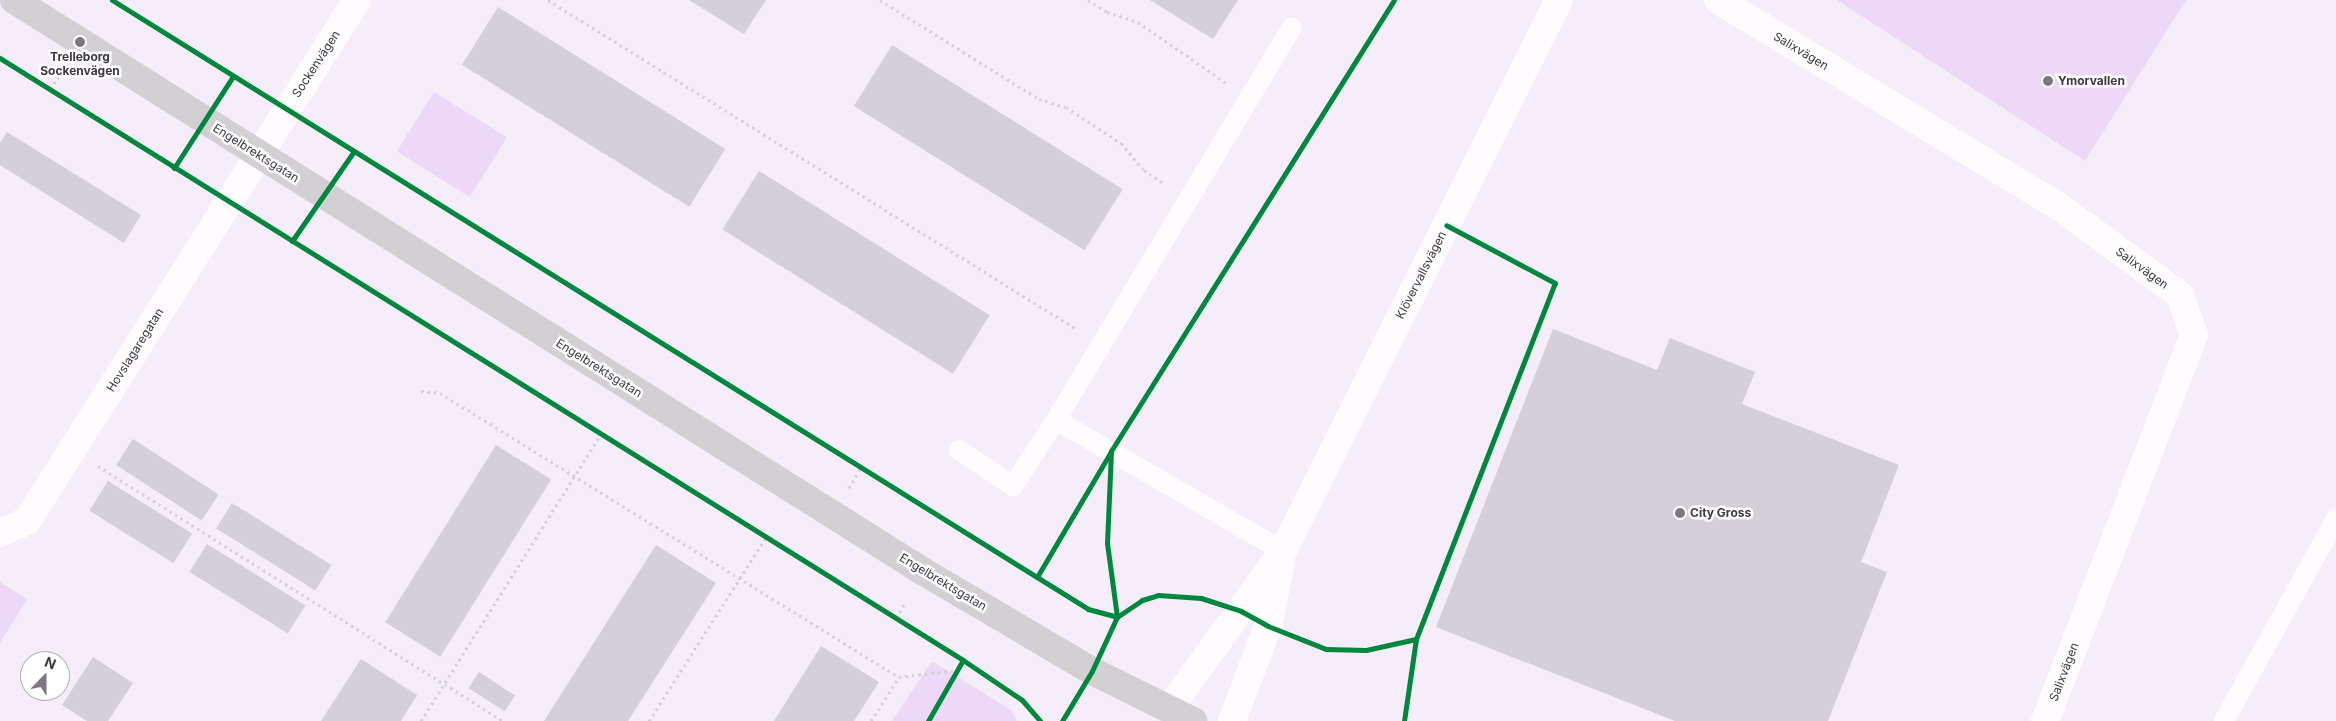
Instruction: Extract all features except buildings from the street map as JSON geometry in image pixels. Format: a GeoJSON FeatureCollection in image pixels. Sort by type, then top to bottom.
{"type":"FeatureCollection","features":[{"type":"Feature","properties":{"kind":"main road","name":"Engelbrektsgatan"},"geometry":{"type":"LineString","coordinates":[[14,0],[924,572],[1092,671],[1175,717]]}},
{"type":"Feature","properties":{"kind":"street","name":"Sockenvägen"},"geometry":{"type":"LineString","coordinates":[[258,154],[357,0]]}},
{"type":"Feature","properties":{"kind":"street","name":"Klövervallsvägen"},"geometry":{"type":"LineString","coordinates":[[1175,717],[1283,551],[1559,0]]}},
{"type":"Feature","properties":{"kind":"street","name":"Salixvägen"},"geometry":{"type":"LineString","coordinates":[[1718,0],[2058,206],[2180,295],[2194,335],[2045,721]]}},
{"type":"Feature","properties":{"kind":"street","name":"Hovslagaregatan"},"geometry":{"type":"LineString","coordinates":[[0,532],[27,521],[258,154]]}},
{"type":"Feature","properties":{"kind":"street","name":"Klövervallsvägen"},"geometry":{"type":"LineString","coordinates":[[1232,721],[1268,626],[1283,551]]}},
{"type":"Feature","properties":{"kind":"lane"},"geometry":{"type":"LineString","coordinates":[[959,450],[1013,486],[1056,420],[1187,198],[1292,28]]}},
{"type":"Feature","properties":{"kind":"lane"},"geometry":{"type":"LineString","coordinates":[[1056,420],[1283,551]]}},
{"type":"Feature","properties":{"kind":"lane"},"geometry":{"type":"LineString","coordinates":[[2224,721],[2336,519]]}},
{"type":"Feature","properties":{"kind":"path"},"geometry":{"type":"LineString","coordinates":[[548,0],[1100,344]]}},
{"type":"Feature","properties":{"kind":"path"},"geometry":{"type":"LineString","coordinates":[[880,0],[1039,99],[1066,107],[1121,143],[1144,170],[1187,198]]}},
{"type":"Feature","properties":{"kind":"path"},"geometry":{"type":"LineString","coordinates":[[1088,0],[1106,12],[1138,22],[1249,98]]}},
{"type":"Feature","properties":{"kind":"path"},"geometry":{"type":"LineString","coordinates":[[50,90],[64,68]]}},
{"type":"Feature","properties":{"kind":"path"},"geometry":{"type":"LineString","coordinates":[[421,391],[440,393],[899,677],[959,668]]}},
{"type":"Feature","properties":{"kind":"path"},"geometry":{"type":"LineString","coordinates":[[420,721],[601,434]]}},
{"type":"Feature","properties":{"kind":"path"},"geometry":{"type":"LineString","coordinates":[[72,450],[503,721]]}},
{"type":"Feature","properties":{"kind":"path"},"geometry":{"type":"LineString","coordinates":[[849,488],[861,467]]}},
{"type":"Feature","properties":{"kind":"path"},"geometry":{"type":"LineString","coordinates":[[649,721],[766,537]]}},
{"type":"Feature","properties":{"kind":"path"},"geometry":{"type":"LineString","coordinates":[[896,618],[905,603]]}},
{"type":"Feature","properties":{"kind":"path"},"geometry":{"type":"LineString","coordinates":[[952,679],[959,668]]}},
{"type":"Feature","properties":{"kind":"path"},"geometry":{"type":"LineString","coordinates":[[871,721],[899,677]]}},
{"type":"Feature","properties":{"kind":"shaded area","name":"Ymorvallen"},"geometry":{"type":"Polygon","coordinates":[[[1837,0],[2186,0],[2085,161],[1837,0]]]}},
{"type":"Feature","properties":{"kind":"shaded area"},"geometry":{"type":"Polygon","coordinates":[[[434,92],[507,138],[470,197],[397,151],[434,92]]]}},
{"type":"Feature","properties":{"kind":"shaded area"},"geometry":{"type":"Polygon","coordinates":[[[0,582],[27,599],[0,643],[0,582]]]}},
{"type":"Feature","properties":{"kind":"shaded area"},"geometry":{"type":"Polygon","coordinates":[[[932,661],[1011,710],[1017,721],[892,721],[932,661]]]}},
{"type":"Feature","properties":{"kind":"cycle path"},"geometry":{"type":"LineString","coordinates":[[112,0],[1088,609],[1117,617],[1142,600],[1158,595],[1201,598],[1241,611],[1268,626],[1326,649],[1366,650],[1416,639]]}},
{"type":"Feature","properties":{"kind":"cycle path"},"geometry":{"type":"LineString","coordinates":[[1062,721],[1092,671],[1117,617],[1107,543],[1111,451],[1394,0]]}},
{"type":"Feature","properties":{"kind":"cycle path"},"geometry":{"type":"LineString","coordinates":[[0,58],[963,660],[1022,700],[1040,721]]}},
{"type":"Feature","properties":{"kind":"cycle path"},"geometry":{"type":"LineString","coordinates":[[174,168],[233,76]]}},
{"type":"Feature","properties":{"kind":"cycle path"},"geometry":{"type":"LineString","coordinates":[[292,241],[354,151]]}},
{"type":"Feature","properties":{"kind":"cycle path"},"geometry":{"type":"LineString","coordinates":[[1404,721],[1416,639],[1555,283],[1446,225]]}},
{"type":"Feature","properties":{"kind":"cycle path"},"geometry":{"type":"LineString","coordinates":[[1037,577],[1110,453]]}},
{"type":"Feature","properties":{"kind":"cycle path"},"geometry":{"type":"LineString","coordinates":[[928,721],[963,660]]}},
{"type":"Feature","properties":{"kind":"place","name":"Trelleborg Sockenvägen"},"geometry":{"type":"Point","coordinates":[80,42]}},
{"type":"Feature","properties":{"kind":"place","name":"Ymorvallen"},"geometry":{"type":"Point","coordinates":[2048,81]}},
{"type":"Feature","properties":{"kind":"place","name":"City Gross"},"geometry":{"type":"Point","coordinates":[1680,513]}}]}
